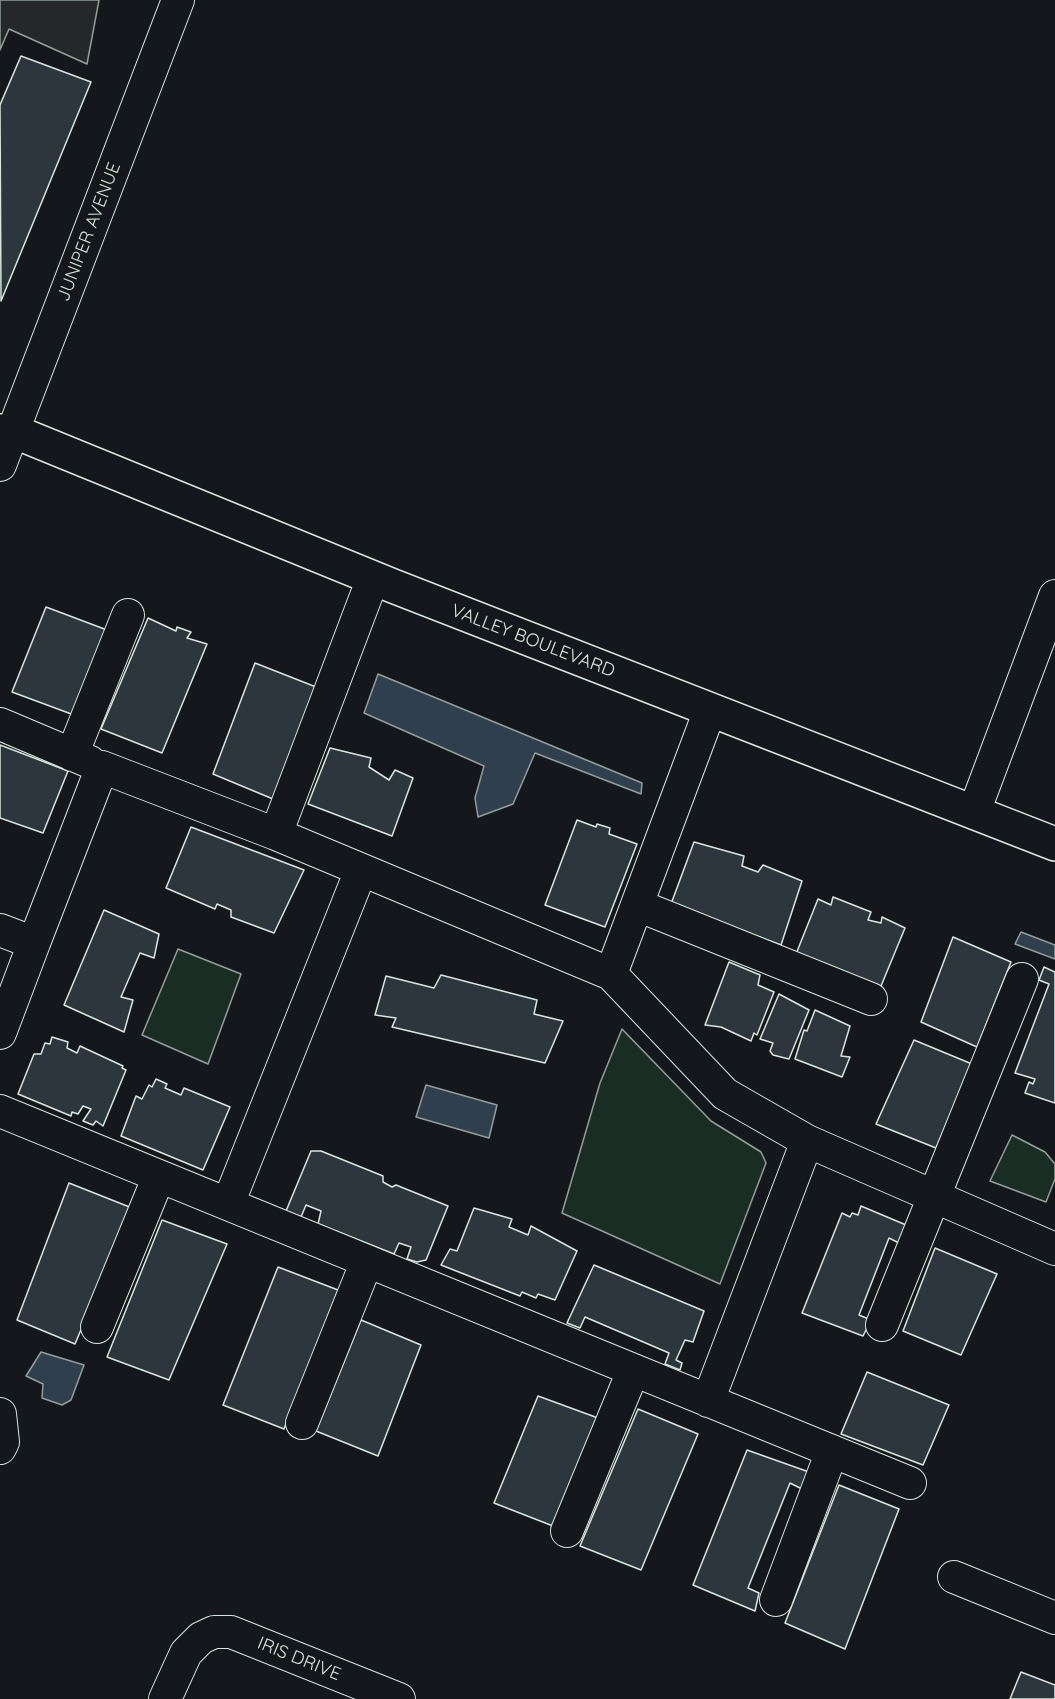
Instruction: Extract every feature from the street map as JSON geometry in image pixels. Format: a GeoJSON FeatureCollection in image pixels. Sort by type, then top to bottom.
{"type":"FeatureCollection","features":[{"type":"Feature","properties":{"kind":"main road","name":"VALLEY BOULEVARD"},"geometry":{"type":"LineString","coordinates":[[4,426],[373,578],[1055,844]]}},
{"type":"Feature","properties":{"kind":"street","name":"JUNIPER AVENUE"},"geometry":{"type":"LineString","coordinates":[[0,465],[4,426],[178,0]]}},
{"type":"Feature","properties":{"kind":"street"},"geometry":{"type":"LineString","coordinates":[[276,834],[373,578]]}},
{"type":"Feature","properties":{"kind":"street"},"geometry":{"type":"LineString","coordinates":[[974,812],[1055,596]]}},
{"type":"Feature","properties":{"kind":"street"},"geometry":{"type":"LineString","coordinates":[[72,755],[128,615]]}},
{"type":"Feature","properties":{"kind":"street"},"geometry":{"type":"LineString","coordinates":[[611,974],[710,710]]}},
{"type":"Feature","properties":{"kind":"street"},"geometry":{"type":"LineString","coordinates":[[0,724],[102,767],[276,834],[611,974],[725,1094],[807,1141],[1055,1249]]}},
{"type":"Feature","properties":{"kind":"street"},"geometry":{"type":"LineString","coordinates":[[0,1033],[102,767]]}},
{"type":"Feature","properties":{"kind":"street"},"geometry":{"type":"LineString","coordinates":[[228,1204],[361,870]]}},
{"type":"Feature","properties":{"kind":"street"},"geometry":{"type":"LineString","coordinates":[[637,905],[871,999]]}},
{"type":"Feature","properties":{"kind":"street"},"geometry":{"type":"LineString","coordinates":[[0,930],[34,943]]}},
{"type":"Feature","properties":{"kind":"street"},"geometry":{"type":"LineString","coordinates":[[882,1325],[1022,978]]}},
{"type":"Feature","properties":{"kind":"street"},"geometry":{"type":"LineString","coordinates":[[0,1111],[910,1483]]}},
{"type":"Feature","properties":{"kind":"street"},"geometry":{"type":"LineString","coordinates":[[708,1401],[807,1141]]}},
{"type":"Feature","properties":{"kind":"street"},"geometry":{"type":"LineString","coordinates":[[97,1327],[159,1176]]}},
{"type":"Feature","properties":{"kind":"street"},"geometry":{"type":"LineString","coordinates":[[302,1423],[367,1261]]}},
{"type":"Feature","properties":{"kind":"street"},"geometry":{"type":"LineString","coordinates":[[567,1531],[633,1371]]}},
{"type":"Feature","properties":{"kind":"street"},"geometry":{"type":"LineString","coordinates":[[0,1414],[3,1442],[0,1448]]}},
{"type":"Feature","properties":{"kind":"street"},"geometry":{"type":"LineString","coordinates":[[776,1600],[832,1451]]}},
{"type":"Feature","properties":{"kind":"street"},"geometry":{"type":"LineString","coordinates":[[954,1577],[1055,1618]]}},
{"type":"Feature","properties":{"kind":"street","name":"IRIS DRIVE"},"geometry":{"type":"LineString","coordinates":[[165,1699],[186,1653],[201,1638],[214,1632],[231,1632],[399,1699]]}},
{"type":"Feature","properties":{"kind":"green space"},"geometry":{"type":"Polygon","coordinates":[[[178,949],[241,974],[208,1064],[142,1035],[178,949]]]}},
{"type":"Feature","properties":{"kind":"green space"},"geometry":{"type":"Polygon","coordinates":[[[622,1029],[711,1121],[761,1152],[766,1163],[720,1284],[562,1213],[600,1083],[622,1029]]]}},
{"type":"Feature","properties":{"kind":"green space"},"geometry":{"type":"Polygon","coordinates":[[[1012,1135],[1045,1152],[1055,1164],[1055,1179],[1046,1202],[990,1181],[1012,1135]]]}},
{"type":"Feature","properties":{"kind":"shaded area"},"geometry":{"type":"Polygon","coordinates":[[[0,0],[99,0],[87,64],[9,29],[0,50],[0,0]]]}},
{"type":"Feature","properties":{"kind":"water"},"geometry":{"type":"Polygon","coordinates":[[[378,674],[642,783],[641,794],[535,753],[513,804],[478,817],[475,798],[484,766],[364,713],[378,674]]]}},
{"type":"Feature","properties":{"kind":"water"},"geometry":{"type":"Polygon","coordinates":[[[1021,932],[1055,945],[1055,959],[1015,944],[1021,932]]]}},
{"type":"Feature","properties":{"kind":"water"},"geometry":{"type":"Polygon","coordinates":[[[426,1085],[497,1105],[489,1138],[416,1117],[426,1085]]]}},
{"type":"Feature","properties":{"kind":"water"},"geometry":{"type":"Polygon","coordinates":[[[41,1352],[84,1365],[71,1400],[62,1405],[42,1398],[43,1384],[26,1376],[41,1352]]]}},
{"type":"Feature","properties":{"kind":"building"},"geometry":{"type":"Polygon","coordinates":[[[21,56],[91,82],[1,301],[0,105],[21,56]]]}},
{"type":"Feature","properties":{"kind":"building"},"geometry":{"type":"Polygon","coordinates":[[[46,607],[107,630],[74,715],[12,692],[46,607]]]}},
{"type":"Feature","properties":{"kind":"building"},"geometry":{"type":"Polygon","coordinates":[[[148,618],[176,631],[177,627],[191,632],[187,638],[207,644],[162,753],[101,729],[148,618]]]}},
{"type":"Feature","properties":{"kind":"building"},"geometry":{"type":"Polygon","coordinates":[[[255,663],[316,687],[273,799],[213,774],[255,663]]]}},
{"type":"Feature","properties":{"kind":"building"},"geometry":{"type":"Polygon","coordinates":[[[0,745],[68,771],[43,833],[0,818],[0,745]]]}},
{"type":"Feature","properties":{"kind":"building"},"geometry":{"type":"Polygon","coordinates":[[[330,748],[371,758],[369,767],[389,780],[395,770],[413,778],[392,836],[308,804],[330,748]]]}},
{"type":"Feature","properties":{"kind":"building"},"geometry":{"type":"Polygon","coordinates":[[[577,820],[596,827],[597,824],[610,828],[609,834],[637,844],[605,927],[545,905],[577,820]]]}},
{"type":"Feature","properties":{"kind":"building"},"geometry":{"type":"Polygon","coordinates":[[[191,827],[304,870],[274,933],[231,917],[231,910],[217,904],[215,909],[166,888],[191,827]]]}},
{"type":"Feature","properties":{"kind":"building"},"geometry":{"type":"Polygon","coordinates":[[[694,842],[744,856],[742,866],[758,872],[763,865],[802,881],[781,945],[671,904],[694,842]]]}},
{"type":"Feature","properties":{"kind":"building"},"geometry":{"type":"Polygon","coordinates":[[[833,897],[871,912],[868,920],[881,923],[882,917],[905,928],[881,986],[796,954],[818,899],[831,905],[833,897]]]}},
{"type":"Feature","properties":{"kind":"building"},"geometry":{"type":"Polygon","coordinates":[[[104,910],[159,934],[154,958],[140,953],[121,997],[133,1000],[124,1032],[64,1005],[104,910]]]}},
{"type":"Feature","properties":{"kind":"building"},"geometry":{"type":"Polygon","coordinates":[[[953,937],[1011,962],[977,1047],[921,1022],[953,937]]]}},
{"type":"Feature","properties":{"kind":"building"},"geometry":{"type":"Polygon","coordinates":[[[729,962],[760,975],[758,985],[774,992],[757,1035],[754,1033],[751,1041],[721,1027],[705,1025],[729,962]]]}},
{"type":"Feature","properties":{"kind":"building"},"geometry":{"type":"Polygon","coordinates":[[[1044,967],[1055,972],[1055,1103],[1025,1093],[1029,1082],[1033,1084],[1035,1079],[1015,1073],[1049,984],[1039,980],[1044,967]]]}},
{"type":"Feature","properties":{"kind":"building"},"geometry":{"type":"Polygon","coordinates":[[[441,975],[537,1000],[534,1014],[563,1021],[545,1063],[392,1027],[396,1018],[375,1015],[386,976],[434,988],[441,975]]]}},
{"type":"Feature","properties":{"kind":"building"},"geometry":{"type":"Polygon","coordinates":[[[779,994],[809,1010],[789,1059],[773,1055],[770,1051],[773,1043],[760,1039],[779,994]]]}},
{"type":"Feature","properties":{"kind":"building"},"geometry":{"type":"Polygon","coordinates":[[[815,1010],[850,1026],[841,1056],[850,1057],[842,1077],[795,1059],[804,1030],[807,1031],[815,1010]]]}},
{"type":"Feature","properties":{"kind":"building"},"geometry":{"type":"Polygon","coordinates":[[[52,1037],[68,1042],[67,1048],[77,1053],[80,1046],[123,1066],[122,1068],[126,1070],[103,1126],[96,1121],[93,1125],[83,1121],[91,1109],[83,1106],[78,1114],[72,1112],[71,1116],[18,1094],[34,1054],[41,1054],[45,1043],[50,1044],[52,1037]]]}},
{"type":"Feature","properties":{"kind":"building"},"geometry":{"type":"Polygon","coordinates":[[[914,1040],[972,1064],[936,1148],[876,1124],[914,1040]]]}},
{"type":"Feature","properties":{"kind":"building"},"geometry":{"type":"Polygon","coordinates":[[[156,1079],[167,1084],[165,1088],[181,1095],[184,1088],[230,1107],[203,1170],[121,1136],[136,1096],[142,1099],[149,1085],[152,1087],[156,1079]]]}},
{"type":"Feature","properties":{"kind":"building"},"geometry":{"type":"Polygon","coordinates":[[[311,1151],[321,1151],[383,1176],[383,1182],[392,1187],[396,1185],[448,1206],[426,1260],[417,1262],[407,1259],[411,1247],[399,1243],[394,1254],[318,1224],[321,1211],[306,1205],[301,1217],[286,1211],[311,1151]]]}},
{"type":"Feature","properties":{"kind":"building"},"geometry":{"type":"Polygon","coordinates":[[[69,1183],[132,1208],[75,1344],[17,1320],[69,1183]]]}},
{"type":"Feature","properties":{"kind":"building"},"geometry":{"type":"Polygon","coordinates":[[[861,1206],[906,1225],[901,1244],[889,1238],[859,1315],[871,1320],[863,1336],[802,1313],[842,1213],[850,1217],[852,1213],[858,1215],[861,1206]]]}},
{"type":"Feature","properties":{"kind":"building"},"geometry":{"type":"Polygon","coordinates":[[[474,1208],[512,1219],[509,1227],[528,1235],[531,1226],[577,1251],[555,1300],[538,1294],[536,1298],[522,1292],[520,1296],[441,1265],[450,1249],[457,1251],[474,1208]]]}},
{"type":"Feature","properties":{"kind":"building"},"geometry":{"type":"Polygon","coordinates":[[[162,1220],[227,1244],[169,1380],[107,1357],[162,1220]]]}},
{"type":"Feature","properties":{"kind":"building"},"geometry":{"type":"Polygon","coordinates":[[[935,1248],[997,1274],[961,1355],[903,1331],[935,1248]]]}},
{"type":"Feature","properties":{"kind":"building"},"geometry":{"type":"Polygon","coordinates":[[[594,1265],[704,1311],[693,1342],[685,1340],[676,1360],[682,1363],[680,1370],[665,1364],[669,1353],[585,1317],[580,1328],[567,1323],[594,1265]]]}},
{"type":"Feature","properties":{"kind":"building"},"geometry":{"type":"Polygon","coordinates":[[[278,1267],[338,1290],[284,1429],[223,1405],[278,1267]]]}},
{"type":"Feature","properties":{"kind":"building"},"geometry":{"type":"Polygon","coordinates":[[[361,1320],[421,1345],[378,1456],[316,1431],[361,1320]]]}},
{"type":"Feature","properties":{"kind":"building"},"geometry":{"type":"Polygon","coordinates":[[[867,1372],[949,1405],[923,1465],[841,1434],[867,1372]]]}},
{"type":"Feature","properties":{"kind":"building"},"geometry":{"type":"Polygon","coordinates":[[[538,1396],[598,1418],[553,1526],[494,1503],[538,1396]]]}},
{"type":"Feature","properties":{"kind":"building"},"geometry":{"type":"Polygon","coordinates":[[[638,1409],[698,1434],[641,1570],[580,1546],[638,1409]]]}},
{"type":"Feature","properties":{"kind":"building"},"geometry":{"type":"Polygon","coordinates":[[[747,1450],[809,1472],[802,1489],[790,1483],[748,1588],[759,1593],[755,1611],[693,1585],[747,1450]]]}},
{"type":"Feature","properties":{"kind":"building"},"geometry":{"type":"Polygon","coordinates":[[[839,1485],[899,1509],[845,1649],[785,1623],[839,1485]]]}},
{"type":"Feature","properties":{"kind":"building"},"geometry":{"type":"Polygon","coordinates":[[[1021,1672],[1055,1685],[1055,1699],[1010,1699],[1021,1672]]]}}]}
